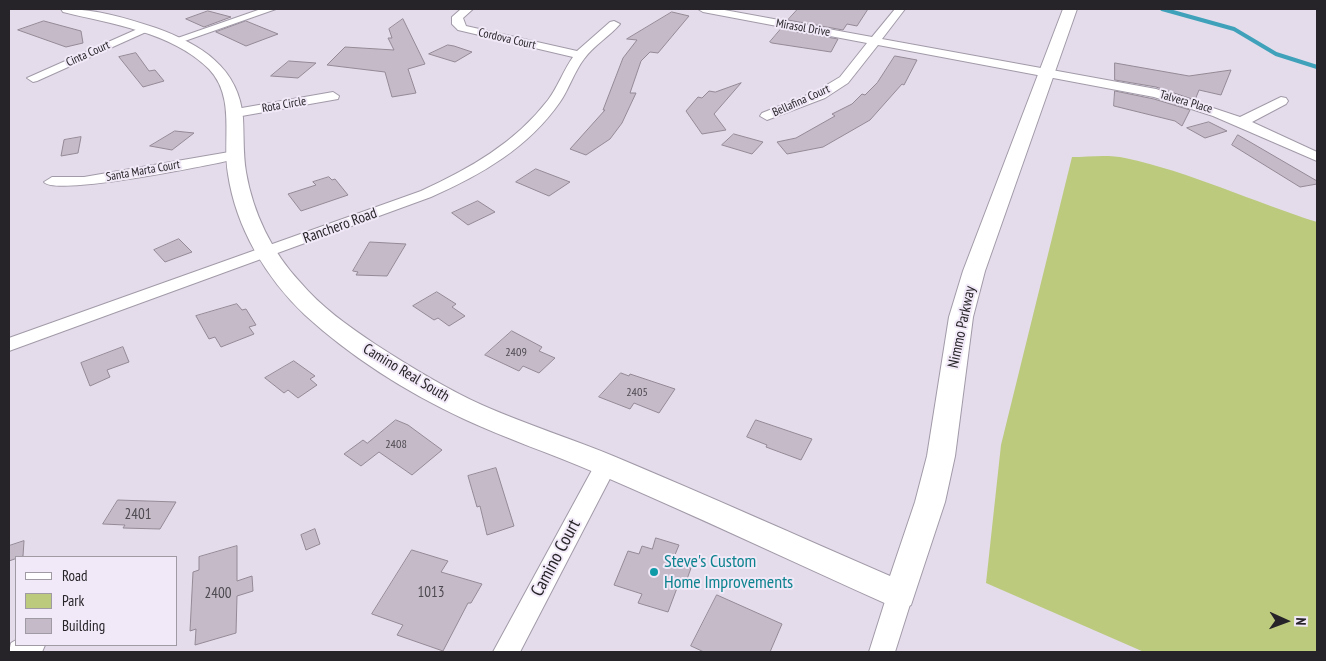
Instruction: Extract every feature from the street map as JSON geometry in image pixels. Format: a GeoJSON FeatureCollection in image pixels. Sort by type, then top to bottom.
{"type":"FeatureCollection","features":[{"type":"Feature","properties":{"kind":"street","name":"Camino Real South"},"geometry":{"type":"LineString","coordinates":[[70,9],[175,41],[215,66],[232,94],[236,113],[235,155],[238,177],[257,235],[265,252],[284,278],[306,302],[343,334],[384,362],[474,412],[606,465],[900,596]]}},
{"type":"Feature","properties":{"kind":"street"},"geometry":{"type":"LineString","coordinates":[[175,41],[271,9]]}},
{"type":"Feature","properties":{"kind":"street","name":"Cordova Court"},"geometry":{"type":"LineString","coordinates":[[468,9],[457,17],[458,24],[462,28],[580,56]]}},
{"type":"Feature","properties":{"kind":"street","name":"Mirasol Drive"},"geometry":{"type":"LineString","coordinates":[[702,9],[1046,72]]}},
{"type":"Feature","properties":{"kind":"street"},"geometry":{"type":"LineString","coordinates":[[757,19],[769,9]]}},
{"type":"Feature","properties":{"kind":"street"},"geometry":{"type":"LineString","coordinates":[[875,41],[900,9]]}},
{"type":"Feature","properties":{"kind":"street","name":"Nimmo Parkway"},"geometry":{"type":"LineString","coordinates":[[882,652],[930,502],[941,456],[961,317],[974,271],[1070,9]]}},
{"type":"Feature","properties":{"kind":"street","name":"Ranchero Road"},"geometry":{"type":"LineString","coordinates":[[9,345],[426,194],[478,169],[517,142],[536,123],[554,101],[580,56],[592,41],[614,24]]}},
{"type":"Feature","properties":{"kind":"street","name":"Cinta Court"},"geometry":{"type":"LineString","coordinates":[[33,78],[142,30]]}},
{"type":"Feature","properties":{"kind":"street","name":"Bellafina Court"},"geometry":{"type":"LineString","coordinates":[[767,116],[820,95],[838,85],[875,41]]}},
{"type":"Feature","properties":{"kind":"street","name":"Talvera Place"},"geometry":{"type":"LineString","coordinates":[[1046,72],[1156,93],[1206,107],[1243,122],[1317,157]]}},
{"type":"Feature","properties":{"kind":"street","name":"Rota Circle"},"geometry":{"type":"LineString","coordinates":[[236,113],[333,96]]}},
{"type":"Feature","properties":{"kind":"street"},"geometry":{"type":"LineString","coordinates":[[1243,122],[1281,101]]}},
{"type":"Feature","properties":{"kind":"street","name":"Santa Marta Court"},"geometry":{"type":"LineString","coordinates":[[52,182],[84,182],[235,155]]}},
{"type":"Feature","properties":{"kind":"street","name":"Camino Court"},"geometry":{"type":"LineString","coordinates":[[506,652],[606,465]]}},
{"type":"Feature","properties":{"kind":"green space"},"geometry":{"type":"Polygon","coordinates":[[[1112,156],[1150,164],[1198,179],[1317,222],[1317,652],[1144,652],[986,583],[1001,445],[1072,157],[1112,156]]]}},
{"type":"Feature","properties":{"kind":"building"},"geometry":{"type":"Polygon","coordinates":[[[798,9],[868,9],[857,26],[847,24],[843,30],[788,20],[798,9]]]}},
{"type":"Feature","properties":{"kind":"building"},"geometry":{"type":"Polygon","coordinates":[[[208,11],[231,17],[204,27],[186,19],[208,11]]]}},
{"type":"Feature","properties":{"kind":"building"},"geometry":{"type":"Polygon","coordinates":[[[672,12],[689,16],[658,53],[650,52],[641,61],[630,93],[636,93],[622,123],[610,139],[586,155],[570,149],[605,110],[603,110],[623,58],[637,40],[627,39],[672,12]]]}},
{"type":"Feature","properties":{"kind":"building"},"geometry":{"type":"Polygon","coordinates":[[[403,19],[425,64],[408,69],[416,93],[392,97],[385,72],[327,65],[345,47],[394,50],[388,38],[392,38],[389,29],[403,19]]]}},
{"type":"Feature","properties":{"kind":"building"},"geometry":{"type":"Polygon","coordinates":[[[44,21],[81,31],[83,43],[66,47],[18,30],[44,21]]]}},
{"type":"Feature","properties":{"kind":"building"},"geometry":{"type":"Polygon","coordinates":[[[246,21],[278,34],[246,46],[216,32],[246,21]]]}},
{"type":"Feature","properties":{"kind":"building"},"geometry":{"type":"Polygon","coordinates":[[[781,29],[838,39],[831,52],[770,42],[781,29]]]}},
{"type":"Feature","properties":{"kind":"building"},"geometry":{"type":"Polygon","coordinates":[[[448,45],[472,52],[455,62],[429,54],[448,45]]]}},
{"type":"Feature","properties":{"kind":"building"},"geometry":{"type":"Polygon","coordinates":[[[136,53],[149,71],[155,70],[164,81],[143,87],[119,57],[136,53]]]}},
{"type":"Feature","properties":{"kind":"building"},"geometry":{"type":"Polygon","coordinates":[[[895,56],[917,60],[904,85],[902,84],[870,120],[823,147],[787,154],[777,142],[796,138],[835,116],[832,114],[852,104],[862,94],[865,95],[877,83],[895,56]]]}},
{"type":"Feature","properties":{"kind":"building"},"geometry":{"type":"Polygon","coordinates":[[[289,61],[316,63],[298,78],[271,76],[289,61]]]}},
{"type":"Feature","properties":{"kind":"building"},"geometry":{"type":"Polygon","coordinates":[[[1115,63],[1189,76],[1231,70],[1221,95],[1199,90],[1195,100],[1156,87],[1115,80],[1115,63]]]}},
{"type":"Feature","properties":{"kind":"building"},"geometry":{"type":"Polygon","coordinates":[[[741,83],[714,114],[726,130],[702,134],[686,111],[698,97],[702,98],[709,91],[715,92],[741,83]]]}},
{"type":"Feature","properties":{"kind":"building"},"geometry":{"type":"Polygon","coordinates":[[[1115,91],[1154,99],[1190,110],[1182,126],[1175,121],[1114,106],[1115,91]]]}},
{"type":"Feature","properties":{"kind":"building"},"geometry":{"type":"Polygon","coordinates":[[[1209,122],[1227,131],[1205,138],[1187,128],[1209,122]]]}},
{"type":"Feature","properties":{"kind":"building"},"geometry":{"type":"Polygon","coordinates":[[[175,131],[194,133],[172,150],[150,146],[175,131]]]}},
{"type":"Feature","properties":{"kind":"building"},"geometry":{"type":"Polygon","coordinates":[[[734,134],[763,142],[752,154],[722,145],[734,134]]]}},
{"type":"Feature","properties":{"kind":"building"},"geometry":{"type":"Polygon","coordinates":[[[1238,135],[1317,181],[1317,184],[1300,187],[1232,145],[1238,135]]]}},
{"type":"Feature","properties":{"kind":"building"},"geometry":{"type":"Polygon","coordinates":[[[81,137],[78,153],[61,156],[64,140],[81,137]]]}},
{"type":"Feature","properties":{"kind":"building"},"geometry":{"type":"Polygon","coordinates":[[[536,169],[570,182],[549,196],[516,182],[536,169]]]}},
{"type":"Feature","properties":{"kind":"building"},"geometry":{"type":"Polygon","coordinates":[[[329,177],[332,180],[335,179],[348,195],[301,211],[288,194],[316,185],[313,182],[329,177]]]}},
{"type":"Feature","properties":{"kind":"building"},"geometry":{"type":"Polygon","coordinates":[[[478,201],[495,212],[468,225],[452,213],[478,201]]]}},
{"type":"Feature","properties":{"kind":"building"},"geometry":{"type":"Polygon","coordinates":[[[179,239],[192,252],[165,262],[154,250],[179,239]]]}},
{"type":"Feature","properties":{"kind":"building"},"geometry":{"type":"Polygon","coordinates":[[[370,242],[406,244],[387,276],[356,275],[358,272],[353,271],[370,242]]]}},
{"type":"Feature","properties":{"kind":"building"},"geometry":{"type":"Polygon","coordinates":[[[437,292],[456,304],[452,307],[465,316],[449,326],[438,318],[434,320],[413,306],[437,292]]]}},
{"type":"Feature","properties":{"kind":"building"},"geometry":{"type":"Polygon","coordinates":[[[237,304],[242,310],[246,309],[256,325],[249,327],[254,334],[221,347],[215,337],[209,339],[196,316],[237,304]]]}},
{"type":"Feature","properties":{"kind":"building"},"geometry":{"type":"Polygon","coordinates":[[[512,331],[542,347],[539,351],[555,358],[539,373],[523,366],[519,371],[485,355],[512,331]]]}},
{"type":"Feature","properties":{"kind":"building"},"geometry":{"type":"Polygon","coordinates":[[[123,347],[129,362],[107,370],[110,377],[90,386],[81,363],[123,347]]]}},
{"type":"Feature","properties":{"kind":"building"},"geometry":{"type":"Polygon","coordinates":[[[294,361],[315,376],[310,379],[317,385],[298,398],[288,390],[284,393],[265,378],[294,361]]]}},
{"type":"Feature","properties":{"kind":"building"},"geometry":{"type":"Polygon","coordinates":[[[621,373],[629,376],[630,374],[675,389],[659,413],[634,403],[630,409],[599,397],[621,373]]]}},
{"type":"Feature","properties":{"kind":"building"},"geometry":{"type":"Polygon","coordinates":[[[396,420],[408,425],[442,450],[412,475],[379,452],[361,466],[344,454],[363,440],[367,443],[396,420]]]}},
{"type":"Feature","properties":{"kind":"building"},"geometry":{"type":"Polygon","coordinates":[[[756,420],[812,439],[801,460],[766,447],[767,445],[747,437],[756,420]]]}},
{"type":"Feature","properties":{"kind":"building"},"geometry":{"type":"Polygon","coordinates":[[[496,468],[514,526],[487,535],[480,506],[477,507],[468,476],[496,468]]]}},
{"type":"Feature","properties":{"kind":"building"},"geometry":{"type":"Polygon","coordinates":[[[118,500],[176,502],[160,529],[123,528],[125,525],[103,524],[118,500]]]}},
{"type":"Feature","properties":{"kind":"building"},"geometry":{"type":"Polygon","coordinates":[[[315,529],[320,544],[306,550],[301,535],[315,529]]]}},
{"type":"Feature","properties":{"kind":"building","name":"Steve's Custom Home Improvements"},"geometry":{"type":"Polygon","coordinates":[[[656,538],[679,545],[672,562],[691,568],[686,582],[680,580],[668,612],[638,603],[642,594],[614,585],[628,551],[639,554],[642,546],[652,549],[656,538]]]}},
{"type":"Feature","properties":{"kind":"building"},"geometry":{"type":"Polygon","coordinates":[[[24,541],[23,556],[15,556],[15,559],[9,561],[9,546],[24,541]]]}},
{"type":"Feature","properties":{"kind":"building"},"geometry":{"type":"Polygon","coordinates":[[[237,546],[237,581],[252,576],[253,591],[237,596],[236,633],[195,645],[196,629],[190,631],[193,572],[199,570],[199,557],[237,546]]]}},
{"type":"Feature","properties":{"kind":"building"},"geometry":{"type":"Polygon","coordinates":[[[412,550],[448,561],[441,572],[482,584],[471,603],[468,603],[443,651],[397,635],[403,625],[372,614],[412,550]]]}},
{"type":"Feature","properties":{"kind":"building"},"geometry":{"type":"Polygon","coordinates":[[[717,595],[782,624],[770,652],[704,652],[691,646],[717,595]]]}},
{"type":"Feature","properties":{"kind":"waterway"},"geometry":{"type":"LineString","coordinates":[[1162,9],[1234,29],[1276,54],[1317,67]]}},
{"type":"Feature","properties":{"kind":"place","name":"Steve's Custom Home Improvements"},"geometry":{"type":"Point","coordinates":[654,572]}}]}
